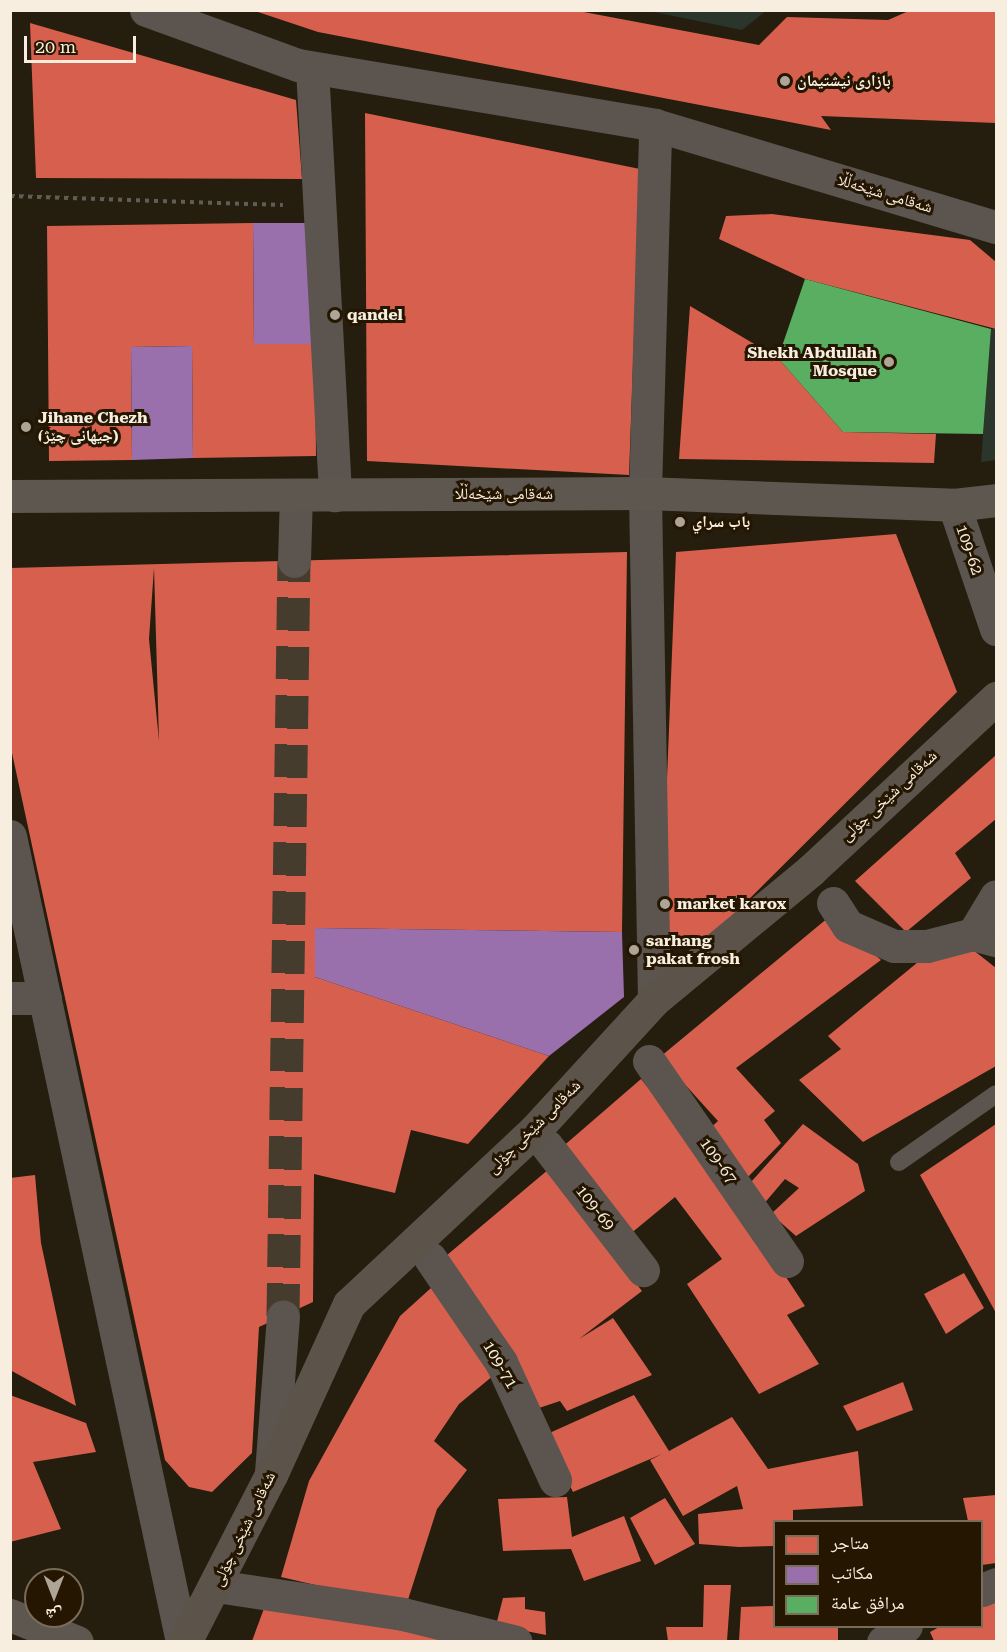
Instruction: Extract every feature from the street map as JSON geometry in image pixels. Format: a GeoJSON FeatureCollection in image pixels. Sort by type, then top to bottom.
{"type":"FeatureCollection","features":[{"type":"Feature","properties":{"kind":"main road","name":"شەقامی شێخەڵڵا"},"geometry":{"type":"LineString","coordinates":[[11,495],[645,493],[954,505],[996,500]]}},
{"type":"Feature","properties":{"kind":"main road","name":"شەقامی شێخی چۆلی"},"geometry":{"type":"LineString","coordinates":[[183,1641],[216,1586],[349,1304],[534,1131],[654,1000],[811,870],[996,698]]}},
{"type":"Feature","properties":{"kind":"main road"},"geometry":{"type":"LineString","coordinates":[[10,1615],[77,1641]]}},
{"type":"Feature","properties":{"kind":"street","name":"شەقامی شێخەڵڵا"},"geometry":{"type":"LineString","coordinates":[[146,10],[312,68],[655,125],[996,227]]}},
{"type":"Feature","properties":{"kind":"street"},"geometry":{"type":"LineString","coordinates":[[312,68],[335,495]]}},
{"type":"Feature","properties":{"kind":"street"},"geometry":{"type":"LineString","coordinates":[[654,1000],[645,493],[655,125]]}},
{"type":"Feature","properties":{"kind":"street"},"geometry":{"type":"LineString","coordinates":[[294,561],[297,495]]}},
{"type":"Feature","properties":{"kind":"street","name":"109-62"},"geometry":{"type":"LineString","coordinates":[[954,505],[996,629]]}},
{"type":"Feature","properties":{"kind":"street"},"geometry":{"type":"LineString","coordinates":[[10,836],[183,1641]]}},
{"type":"Feature","properties":{"kind":"street"},"geometry":{"type":"LineString","coordinates":[[833,903],[848,926],[894,946],[927,946],[985,937],[996,896]]}},
{"type":"Feature","properties":{"kind":"street"},"geometry":{"type":"LineString","coordinates":[[10,998],[45,998]]}},
{"type":"Feature","properties":{"kind":"street","name":"109-67"},"geometry":{"type":"LineString","coordinates":[[649,1061],[787,1261]]}},
{"type":"Feature","properties":{"kind":"street","name":"109-69"},"geometry":{"type":"LineString","coordinates":[[547,1146],[643,1270]]}},
{"type":"Feature","properties":{"kind":"street","name":"109-71"},"geometry":{"type":"LineString","coordinates":[[430,1258],[501,1362],[555,1480]]}},
{"type":"Feature","properties":{"kind":"street"},"geometry":{"type":"LineString","coordinates":[[270,1475],[283,1316]]}},
{"type":"Feature","properties":{"kind":"street"},"geometry":{"type":"LineString","coordinates":[[216,1586],[404,1614],[516,1641]]}},
{"type":"Feature","properties":{"kind":"street"},"geometry":{"type":"LineString","coordinates":[[883,1641],[903,1628]]}},
{"type":"Feature","properties":{"kind":"lane"},"geometry":{"type":"LineString","coordinates":[[900,1162],[996,1095]]}},
{"type":"Feature","properties":{"kind":"path"},"geometry":{"type":"LineString","coordinates":[[10,196],[319,206]]}},
{"type":"Feature","properties":{"kind":"green space"},"geometry":{"type":"Polygon","coordinates":[[[649,11],[766,11],[742,30],[649,11]]]}},
{"type":"Feature","properties":{"kind":"green space"},"geometry":{"type":"Polygon","coordinates":[[[991,329],[996,329],[996,460],[981,462],[991,329]]]}},
{"type":"Feature","properties":{"kind":"building: متاجر","name":"بازاری نیشتیمان"},"geometry":{"type":"Polygon","coordinates":[[[573,10],[759,45],[787,17],[888,20],[911,10],[996,10],[996,123],[821,116],[831,130],[318,32],[255,11],[573,10]]]}},
{"type":"Feature","properties":{"kind":"building: متاجر"},"geometry":{"type":"Polygon","coordinates":[[[30,23],[296,100],[302,179],[36,178],[30,23]]]}},
{"type":"Feature","properties":{"kind":"building: متاجر"},"geometry":{"type":"Polygon","coordinates":[[[365,113],[640,169],[629,475],[367,461],[365,113]]]}},
{"type":"Feature","properties":{"kind":"building: متاجر"},"geometry":{"type":"Polygon","coordinates":[[[772,214],[970,240],[996,262],[996,329],[805,279],[719,239],[726,216],[772,214]]]}},
{"type":"Feature","properties":{"kind":"building: متاجر"},"geometry":{"type":"Polygon","coordinates":[[[253,223],[254,344],[315,344],[316,456],[193,458],[192,346],[131,347],[132,460],[49,461],[47,226],[253,223]]]}},
{"type":"Feature","properties":{"kind":"building: متاجر"},"geometry":{"type":"Polygon","coordinates":[[[690,306],[778,358],[843,432],[936,434],[934,463],[679,459],[690,306]]]}},
{"type":"Feature","properties":{"kind":"building: متاجر"},"geometry":{"type":"Polygon","coordinates":[[[896,534],[957,692],[696,952],[661,931],[676,552],[896,534]]]}},
{"type":"Feature","properties":{"kind":"building: متاجر"},"geometry":{"type":"Polygon","coordinates":[[[627,552],[622,932],[315,928],[315,977],[549,1056],[468,1144],[411,1130],[395,1193],[314,1174],[313,1302],[259,1327],[252,1453],[212,1492],[189,1487],[165,1460],[12,753],[10,568],[627,552]],[[154,568],[149,639],[159,741],[154,568]]]}},
{"type":"Feature","properties":{"kind":"building: متاجر"},"geometry":{"type":"Polygon","coordinates":[[[996,755],[996,819],[955,853],[971,878],[906,932],[855,881],[996,755]]]}},
{"type":"Feature","properties":{"kind":"building: متاجر"},"geometry":{"type":"Polygon","coordinates":[[[829,917],[881,960],[736,1068],[775,1111],[764,1120],[781,1143],[745,1180],[707,1131],[718,1121],[660,1057],[829,917]]]}},
{"type":"Feature","properties":{"kind":"building: متاجر"},"geometry":{"type":"Polygon","coordinates":[[[963,942],[996,968],[996,1066],[863,1142],[799,1080],[841,1049],[828,1036],[940,944],[963,942]]]}},
{"type":"Feature","properties":{"kind":"building: متاجر"},"geometry":{"type":"Polygon","coordinates":[[[641,1079],[713,1166],[805,1306],[787,1315],[819,1364],[759,1394],[687,1284],[722,1259],[675,1197],[629,1235],[560,1149],[641,1079]]]}},
{"type":"Feature","properties":{"kind":"building: متاجر"},"geometry":{"type":"Polygon","coordinates":[[[803,1124],[858,1164],[865,1191],[796,1236],[771,1214],[799,1188],[785,1179],[762,1206],[743,1191],[803,1124]]]}},
{"type":"Feature","properties":{"kind":"building: متاجر"},"geometry":{"type":"Polygon","coordinates":[[[996,1124],[996,1313],[920,1175],[996,1124]]]}},
{"type":"Feature","properties":{"kind":"building: متاجر"},"geometry":{"type":"Polygon","coordinates":[[[549,1169],[642,1291],[579,1339],[613,1318],[652,1375],[567,1411],[560,1401],[536,1409],[440,1261],[549,1169]]]}},
{"type":"Feature","properties":{"kind":"building: متاجر"},"geometry":{"type":"Polygon","coordinates":[[[35,1175],[41,1243],[76,1406],[10,1370],[10,1178],[35,1175]]]}},
{"type":"Feature","properties":{"kind":"building: متاجر"},"geometry":{"type":"Polygon","coordinates":[[[964,1273],[984,1308],[946,1334],[924,1294],[964,1273]]]}},
{"type":"Feature","properties":{"kind":"building: متاجر"},"geometry":{"type":"Polygon","coordinates":[[[431,1288],[494,1375],[459,1404],[434,1441],[467,1470],[437,1509],[406,1606],[281,1577],[309,1481],[400,1316],[431,1288]]]}},
{"type":"Feature","properties":{"kind":"building: متاجر"},"geometry":{"type":"Polygon","coordinates":[[[903,1382],[913,1410],[857,1431],[843,1406],[903,1382]]]}},
{"type":"Feature","properties":{"kind":"building: متاجر"},"geometry":{"type":"Polygon","coordinates":[[[10,1395],[86,1423],[96,1452],[33,1462],[61,1529],[10,1542],[10,1395]]]}},
{"type":"Feature","properties":{"kind":"building: متاجر"},"geometry":{"type":"Polygon","coordinates":[[[634,1395],[669,1451],[732,1417],[768,1469],[858,1451],[863,1506],[793,1510],[793,1520],[773,1520],[773,1546],[739,1547],[699,1544],[698,1514],[743,1509],[737,1486],[683,1516],[650,1460],[662,1454],[573,1492],[545,1435],[634,1395]]]}},
{"type":"Feature","properties":{"kind":"building: متاجر"},"geometry":{"type":"Polygon","coordinates":[[[996,1495],[996,1563],[983,1565],[983,1520],[968,1520],[963,1498],[996,1495]]]}},
{"type":"Feature","properties":{"kind":"building: متاجر"},"geometry":{"type":"Polygon","coordinates":[[[567,1497],[572,1537],[624,1516],[641,1561],[584,1581],[571,1549],[503,1551],[498,1499],[567,1497]]]}},
{"type":"Feature","properties":{"kind":"building: متاجر"},"geometry":{"type":"Polygon","coordinates":[[[665,1498],[695,1544],[655,1565],[630,1518],[665,1498]]]}},
{"type":"Feature","properties":{"kind":"building: متاجر"},"geometry":{"type":"Polygon","coordinates":[[[704,1585],[731,1585],[727,1641],[668,1641],[666,1627],[703,1627],[704,1585]]]}},
{"type":"Feature","properties":{"kind":"building: متاجر"},"geometry":{"type":"Polygon","coordinates":[[[525,1597],[525,1609],[545,1612],[546,1635],[496,1625],[503,1598],[525,1597]]]}},
{"type":"Feature","properties":{"kind":"building: متاجر"},"geometry":{"type":"Polygon","coordinates":[[[996,1602],[996,1641],[934,1641],[930,1632],[937,1628],[983,1628],[983,1607],[996,1602]]]}},
{"type":"Feature","properties":{"kind":"building: متاجر"},"geometry":{"type":"Polygon","coordinates":[[[266,1603],[319,1612],[448,1641],[252,1641],[266,1603]]]}},
{"type":"Feature","properties":{"kind":"building: متاجر"},"geometry":{"type":"Polygon","coordinates":[[[773,1606],[773,1628],[838,1628],[838,1641],[739,1641],[741,1607],[773,1606]]]}},
{"type":"Feature","properties":{"kind":"building: مكاتب"},"geometry":{"type":"Polygon","coordinates":[[[253,223],[314,223],[315,344],[254,344],[253,223]]]}},
{"type":"Feature","properties":{"kind":"building: مكاتب"},"geometry":{"type":"Polygon","coordinates":[[[192,346],[193,458],[132,460],[131,347],[192,346]]]}},
{"type":"Feature","properties":{"kind":"building: مكاتب"},"geometry":{"type":"Polygon","coordinates":[[[315,928],[622,932],[624,997],[549,1056],[315,977],[315,928]]]}},
{"type":"Feature","properties":{"kind":"building: مرافق عامة"},"geometry":{"type":"Polygon","coordinates":[[[805,279],[991,329],[983,434],[843,432],[778,358],[805,279]]]}},
{"type":"Feature","properties":{"kind":"tunnel"},"geometry":{"type":"LineString","coordinates":[[283,1316],[294,561]]}},
{"type":"Feature","properties":{"kind":"place","name":"بازاری نیشتیمان"},"geometry":{"type":"Point","coordinates":[785,81]}},
{"type":"Feature","properties":{"kind":"place","name":"qandel"},"geometry":{"type":"Point","coordinates":[335,315]}},
{"type":"Feature","properties":{"kind":"place","name":"Shekh Abdullah Mosque"},"geometry":{"type":"Point","coordinates":[889,362]}},
{"type":"Feature","properties":{"kind":"place","name":"Jihane Chezh (جیهانی چێژ)"},"geometry":{"type":"Point","coordinates":[26,427]}},
{"type":"Feature","properties":{"kind":"place","name":"باب سراي"},"geometry":{"type":"Point","coordinates":[680,522]}},
{"type":"Feature","properties":{"kind":"place","name":"market karox"},"geometry":{"type":"Point","coordinates":[665,904]}},
{"type":"Feature","properties":{"kind":"place","name":"sarhang pakat frosh"},"geometry":{"type":"Point","coordinates":[634,950]}}]}
